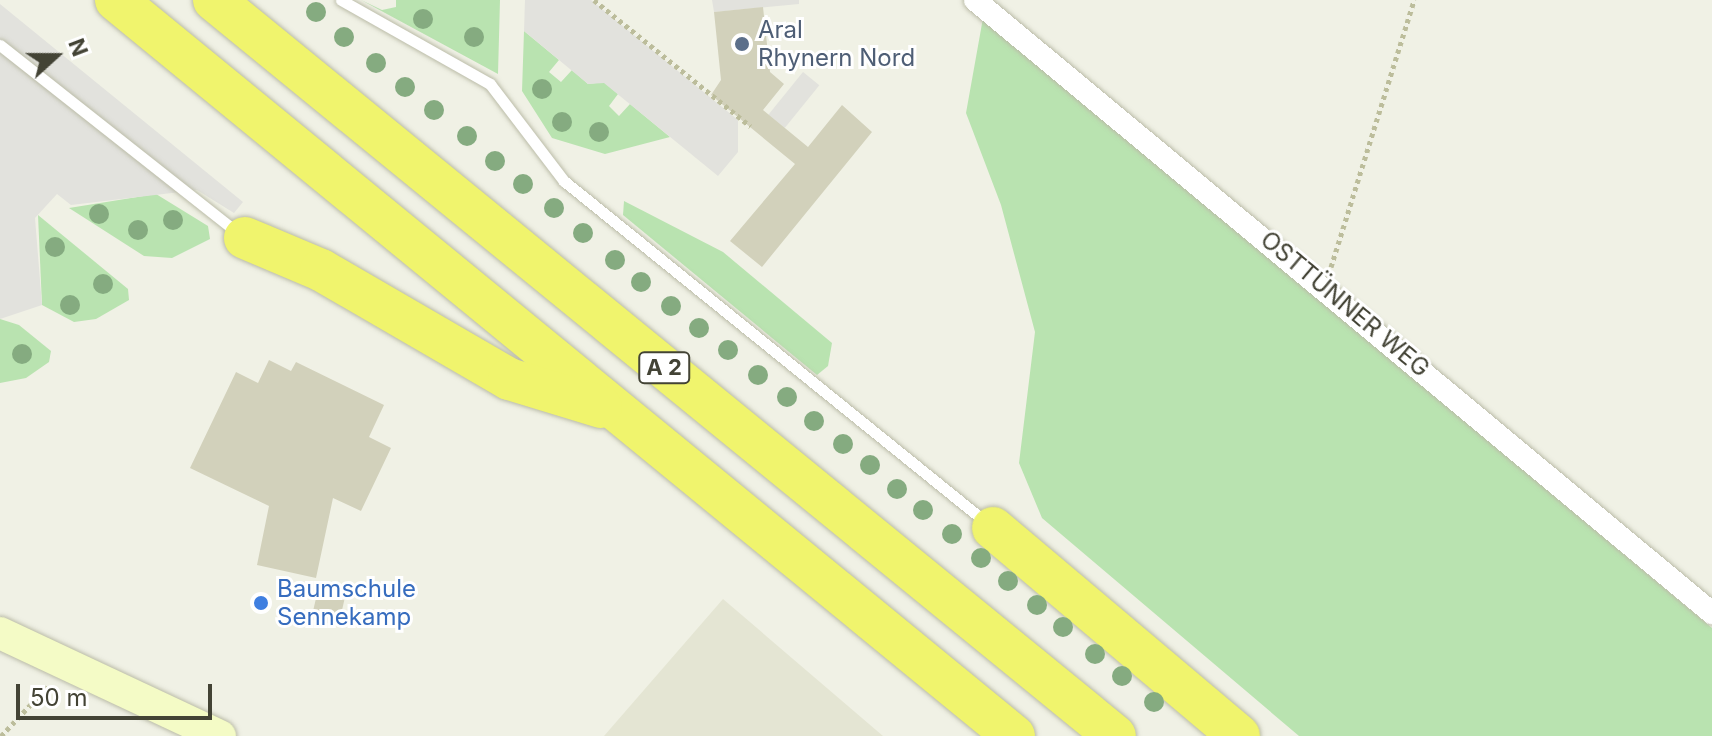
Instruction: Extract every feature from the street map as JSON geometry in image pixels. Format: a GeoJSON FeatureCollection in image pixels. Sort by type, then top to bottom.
{"type":"FeatureCollection","features":[{"type":"Feature","properties":{"kind":"highway","name":"A 2"},"geometry":{"type":"LineString","coordinates":[[116,0],[1014,736]]}},
{"type":"Feature","properties":{"kind":"highway","name":"A 2"},"geometry":{"type":"LineString","coordinates":[[214,0],[1115,736]]}},
{"type":"Feature","properties":{"kind":"highway"},"geometry":{"type":"LineString","coordinates":[[245,238],[321,270],[509,379],[622,413]]}},
{"type":"Feature","properties":{"kind":"highway"},"geometry":{"type":"LineString","coordinates":[[993,528],[1239,736]]}},
{"type":"Feature","properties":{"kind":"main road"},"geometry":{"type":"LineString","coordinates":[[0,633],[220,736]]}},
{"type":"Feature","properties":{"kind":"street","name":"OSTTÜNNER WEG"},"geometry":{"type":"LineString","coordinates":[[975,0],[1325,287],[1712,613]]}},
{"type":"Feature","properties":{"kind":"lane"},"geometry":{"type":"LineString","coordinates":[[341,0],[490,84],[564,181],[993,528]]}},
{"type":"Feature","properties":{"kind":"lane"},"geometry":{"type":"LineString","coordinates":[[0,45],[172,187],[245,238]]}},
{"type":"Feature","properties":{"kind":"path"},"geometry":{"type":"LineString","coordinates":[[594,0],[750,126]]}},
{"type":"Feature","properties":{"kind":"path"},"geometry":{"type":"LineString","coordinates":[[1325,287],[1414,0]]}},
{"type":"Feature","properties":{"kind":"path"},"geometry":{"type":"LineString","coordinates":[[1,736],[69,663]]}},
{"type":"Feature","properties":{"kind":"shaded area"},"geometry":{"type":"Polygon","coordinates":[[[525,0],[591,0],[738,120],[738,152],[718,176],[604,83],[588,84],[524,31],[525,0]]]}},
{"type":"Feature","properties":{"kind":"shaded area"},"geometry":{"type":"Polygon","coordinates":[[[712,0],[799,0],[799,4],[714,12],[712,0]]]}},
{"type":"Feature","properties":{"kind":"shaded area"},"geometry":{"type":"Polygon","coordinates":[[[0,4],[243,202],[234,213],[197,190],[71,205],[57,194],[35,218],[42,305],[0,319],[0,4]]]}},
{"type":"Feature","properties":{"kind":"shaded area"},"geometry":{"type":"Polygon","coordinates":[[[803,72],[819,85],[785,128],[768,115],[803,72]]]}},
{"type":"Feature","properties":{"kind":"shaded area"},"geometry":{"type":"Polygon","coordinates":[[[723,599],[883,736],[604,736],[723,599]]]}},
{"type":"Feature","properties":{"kind":"green space"},"geometry":{"type":"Polygon","coordinates":[[[361,0],[382,10],[396,7],[396,0],[500,0],[498,74],[361,0]]]}},
{"type":"Feature","properties":{"kind":"green space"},"geometry":{"type":"Polygon","coordinates":[[[983,18],[1712,628],[1712,736],[1299,736],[1042,518],[1019,463],[1035,332],[1001,205],[966,113],[983,18]]]}},
{"type":"Feature","properties":{"kind":"green space"},"geometry":{"type":"Polygon","coordinates":[[[524,31],[559,60],[549,72],[561,82],[572,70],[588,84],[604,82],[618,94],[609,106],[619,116],[630,104],[670,137],[605,154],[552,138],[522,91],[524,31]]]}},
{"type":"Feature","properties":{"kind":"green space"},"geometry":{"type":"Polygon","coordinates":[[[156,194],[208,226],[210,239],[172,258],[144,256],[69,208],[156,194]]]}},
{"type":"Feature","properties":{"kind":"green space"},"geometry":{"type":"Polygon","coordinates":[[[624,201],[723,252],[832,343],[828,366],[817,375],[623,215],[624,201]]]}},
{"type":"Feature","properties":{"kind":"green space"},"geometry":{"type":"Polygon","coordinates":[[[38,215],[128,289],[129,300],[96,319],[74,322],[42,305],[38,215]]]}},
{"type":"Feature","properties":{"kind":"green space"},"geometry":{"type":"Polygon","coordinates":[[[0,319],[19,325],[51,351],[49,362],[26,378],[0,383],[0,319]]]}},
{"type":"Feature","properties":{"kind":"building"},"geometry":{"type":"Polygon","coordinates":[[[763,7],[770,72],[784,84],[763,110],[808,147],[842,105],[872,132],[762,267],[730,241],[795,164],[711,95],[721,80],[714,12],[763,7]]]}},
{"type":"Feature","properties":{"kind":"building"},"geometry":{"type":"Polygon","coordinates":[[[269,360],[291,371],[296,362],[384,405],[369,437],[391,448],[361,511],[333,498],[316,578],[257,565],[269,506],[190,468],[236,372],[258,383],[269,360]]]}},
{"type":"Feature","properties":{"kind":"building"},"geometry":{"type":"Polygon","coordinates":[[[317,594],[344,600],[338,626],[311,619],[317,594]]]}},
{"type":"Feature","properties":{"kind":"place","name":"Aral Rhynern Nord"},"geometry":{"type":"Point","coordinates":[742,44]}},
{"type":"Feature","properties":{"kind":"place","name":"Baumschule Sennekamp"},"geometry":{"type":"Point","coordinates":[261,603]}}]}
